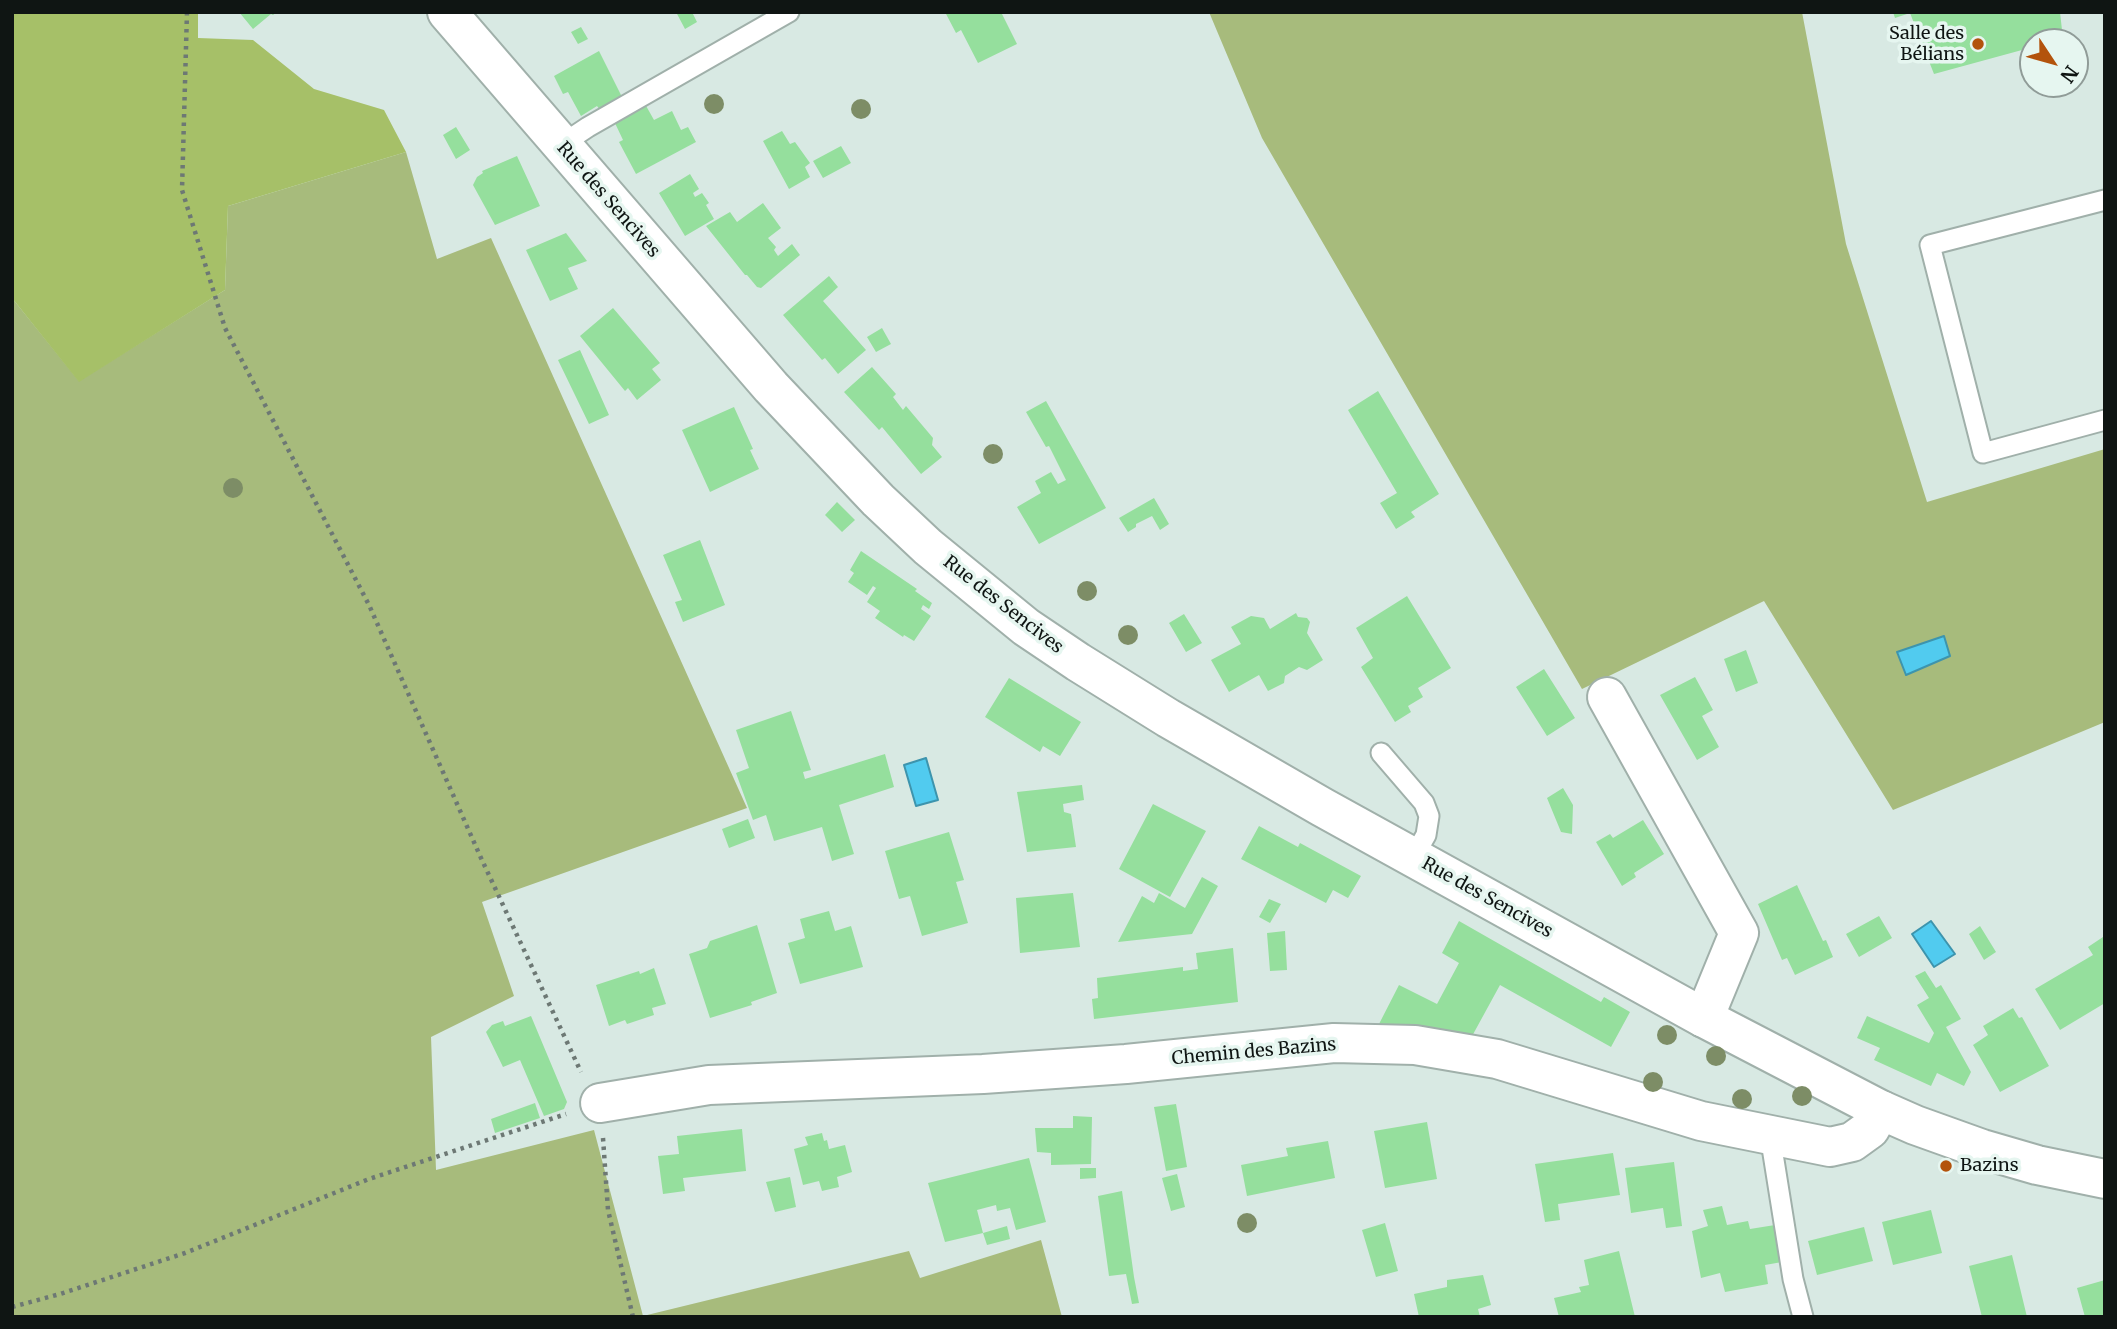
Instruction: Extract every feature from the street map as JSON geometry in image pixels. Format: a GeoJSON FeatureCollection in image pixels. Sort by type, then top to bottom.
{"type":"FeatureCollection","features":[{"type":"Feature","properties":{"kind":"street","name":"Rue des Sencives"},"geometry":{"type":"LineString","coordinates":[[447,12],[771,387],[878,500],[929,547],[1026,627],[1168,718],[1322,807],[1704,1018],[1881,1110],[1982,1149],[2037,1165],[2105,1179]]}},
{"type":"Feature","properties":{"kind":"street"},"geometry":{"type":"LineString","coordinates":[[1607,697],[1740,933],[1704,1018]]}},
{"type":"Feature","properties":{"kind":"street","name":"Chemin des Bazins"},"geometry":{"type":"LineString","coordinates":[[600,1103],[709,1085],[983,1074],[1126,1064],[1334,1043],[1415,1045],[1497,1059],[1701,1121],[1830,1147],[1852,1142],[1870,1129],[1881,1110]]}},
{"type":"Feature","properties":{"kind":"lane"},"geometry":{"type":"LineString","coordinates":[[561,145],[789,12]]}},
{"type":"Feature","properties":{"kind":"lane"},"geometry":{"type":"LineString","coordinates":[[2105,200],[1930,245],[1983,453],[2105,420]]}},
{"type":"Feature","properties":{"kind":"lane"},"geometry":{"type":"LineString","coordinates":[[1381,753],[1424,803],[1429,816],[1426,835],[1413,858]]}},
{"type":"Feature","properties":{"kind":"lane"},"geometry":{"type":"LineString","coordinates":[[1770,1135],[1793,1279],[1803,1317]]}},
{"type":"Feature","properties":{"kind":"path"},"geometry":{"type":"LineString","coordinates":[[187,12],[182,190],[225,328],[369,605],[487,871],[582,1074],[600,1103],[608,1210],[633,1317]]}},
{"type":"Feature","properties":{"kind":"path"},"geometry":{"type":"LineString","coordinates":[[12,1307],[185,1253],[369,1179],[600,1103]]}},
{"type":"Feature","properties":{"kind":"green space"},"geometry":{"type":"Polygon","coordinates":[[[12,12],[198,12],[198,38],[253,40],[314,89],[384,110],[406,152],[228,206],[225,290],[79,382],[12,298],[12,12]]]}},
{"type":"Feature","properties":{"kind":"green space"},"geometry":{"type":"Polygon","coordinates":[[[1209,12],[1802,12],[1846,244],[1927,502],[2105,449],[2105,722],[1893,810],[1764,601],[1582,689],[1262,138],[1209,12]]]}},
{"type":"Feature","properties":{"kind":"green space"},"geometry":{"type":"Polygon","coordinates":[[[406,152],[437,259],[491,238],[747,808],[482,902],[514,996],[431,1037],[436,1170],[594,1130],[643,1316],[909,1251],[920,1278],[1041,1240],[1062,1317],[12,1317],[12,298],[79,381],[225,290],[228,206],[406,152]]]}},
{"type":"Feature","properties":{"kind":"water"},"geometry":{"type":"Polygon","coordinates":[[[1944,636],[1950,656],[1906,675],[1897,652],[1944,636]]]}},
{"type":"Feature","properties":{"kind":"water"},"geometry":{"type":"Polygon","coordinates":[[[926,758],[938,800],[916,806],[904,765],[926,758]]]}},
{"type":"Feature","properties":{"kind":"water"},"geometry":{"type":"Polygon","coordinates":[[[1931,921],[1955,954],[1934,967],[1912,934],[1931,921]]]}},
{"type":"Feature","properties":{"kind":"building"},"geometry":{"type":"Polygon","coordinates":[[[239,12],[277,12],[253,29],[239,12]]]}},
{"type":"Feature","properties":{"kind":"building"},"geometry":{"type":"Polygon","coordinates":[[[676,12],[692,12],[697,22],[685,29],[676,12]]]}},
{"type":"Feature","properties":{"kind":"building"},"geometry":{"type":"Polygon","coordinates":[[[945,12],[1001,12],[1017,44],[978,63],[961,30],[956,33],[945,12]]]}},
{"type":"Feature","properties":{"kind":"building","name":"Salle des Bélians"},"geometry":{"type":"Polygon","coordinates":[[[1893,12],[2060,12],[2062,28],[2019,28],[2019,51],[1934,74],[1910,13],[1895,18],[1893,12]]]}},
{"type":"Feature","properties":{"kind":"building"},"geometry":{"type":"Polygon","coordinates":[[[581,27],[588,39],[578,44],[571,32],[581,27]]]}},
{"type":"Feature","properties":{"kind":"building"},"geometry":{"type":"Polygon","coordinates":[[[599,51],[622,97],[600,110],[597,106],[581,116],[568,92],[563,94],[554,76],[599,51]]]}},
{"type":"Feature","properties":{"kind":"building"},"geometry":{"type":"Polygon","coordinates":[[[645,104],[654,120],[672,111],[681,130],[688,127],[696,142],[636,174],[619,142],[623,140],[614,121],[645,104]]]}},
{"type":"Feature","properties":{"kind":"building"},"geometry":{"type":"Polygon","coordinates":[[[456,127],[470,150],[456,159],[443,135],[456,127]]]}},
{"type":"Feature","properties":{"kind":"building"},"geometry":{"type":"Polygon","coordinates":[[[782,131],[790,144],[795,142],[810,163],[805,167],[810,177],[789,189],[763,141],[782,131]]]}},
{"type":"Feature","properties":{"kind":"building"},"geometry":{"type":"Polygon","coordinates":[[[841,146],[851,163],[823,178],[813,161],[841,146]]]}},
{"type":"Feature","properties":{"kind":"building"},"geometry":{"type":"Polygon","coordinates":[[[517,156],[540,206],[495,225],[473,185],[482,171],[517,156]]]}},
{"type":"Feature","properties":{"kind":"building"},"geometry":{"type":"Polygon","coordinates":[[[690,174],[699,189],[693,193],[695,197],[702,193],[709,203],[706,205],[714,219],[685,236],[659,193],[690,174]]]}},
{"type":"Feature","properties":{"kind":"building"},"geometry":{"type":"Polygon","coordinates":[[[763,203],[781,228],[768,238],[776,247],[774,250],[778,256],[792,244],[800,255],[761,288],[745,275],[706,226],[730,212],[737,222],[763,203]]]}},
{"type":"Feature","properties":{"kind":"building"},"geometry":{"type":"Polygon","coordinates":[[[566,233],[587,261],[568,268],[578,289],[550,301],[526,250],[566,233]]]}},
{"type":"Feature","properties":{"kind":"building"},"geometry":{"type":"Polygon","coordinates":[[[829,276],[838,287],[823,301],[866,350],[838,374],[825,358],[822,360],[783,315],[829,276]]]}},
{"type":"Feature","properties":{"kind":"building"},"geometry":{"type":"Polygon","coordinates":[[[613,308],[660,363],[652,369],[661,380],[637,400],[628,388],[625,391],[580,336],[613,308]]]}},
{"type":"Feature","properties":{"kind":"building"},"geometry":{"type":"Polygon","coordinates":[[[882,328],[891,344],[876,352],[867,337],[882,328]]]}},
{"type":"Feature","properties":{"kind":"building"},"geometry":{"type":"Polygon","coordinates":[[[580,350],[609,415],[589,424],[558,360],[580,350]]]}},
{"type":"Feature","properties":{"kind":"building"},"geometry":{"type":"Polygon","coordinates":[[[872,367],[896,394],[893,397],[903,410],[906,406],[933,438],[932,445],[942,457],[921,474],[882,427],[879,430],[844,392],[872,367]]]}},
{"type":"Feature","properties":{"kind":"building"},"geometry":{"type":"Polygon","coordinates":[[[1378,391],[1439,494],[1411,512],[1415,517],[1396,529],[1380,503],[1397,493],[1348,410],[1378,391]]]}},
{"type":"Feature","properties":{"kind":"building"},"geometry":{"type":"Polygon","coordinates":[[[1046,401],[1106,508],[1039,544],[1017,507],[1041,493],[1035,481],[1051,472],[1058,484],[1066,480],[1049,446],[1046,447],[1026,412],[1046,401]]]}},
{"type":"Feature","properties":{"kind":"building"},"geometry":{"type":"Polygon","coordinates":[[[734,407],[759,469],[710,492],[682,430],[734,407]]]}},
{"type":"Feature","properties":{"kind":"building"},"geometry":{"type":"Polygon","coordinates":[[[1154,498],[1169,524],[1160,530],[1152,516],[1136,524],[1136,527],[1128,532],[1119,518],[1154,498]]]}},
{"type":"Feature","properties":{"kind":"building"},"geometry":{"type":"Polygon","coordinates":[[[837,502],[855,520],[842,532],[825,515],[837,502]]]}},
{"type":"Feature","properties":{"kind":"building"},"geometry":{"type":"Polygon","coordinates":[[[700,540],[725,605],[683,622],[675,602],[682,600],[663,555],[700,540]]]}},
{"type":"Feature","properties":{"kind":"building"},"geometry":{"type":"Polygon","coordinates":[[[861,551],[917,589],[915,591],[932,603],[929,609],[923,605],[921,609],[931,616],[914,641],[904,635],[903,637],[875,618],[880,611],[867,602],[876,588],[873,586],[867,595],[848,582],[854,573],[850,570],[861,551]]]}},
{"type":"Feature","properties":{"kind":"building"},"geometry":{"type":"Polygon","coordinates":[[[1407,596],[1451,668],[1418,688],[1423,697],[1408,706],[1411,712],[1395,722],[1361,667],[1373,658],[1356,628],[1407,596]]]}},
{"type":"Feature","properties":{"kind":"building"},"geometry":{"type":"Polygon","coordinates":[[[1296,613],[1298,617],[1307,618],[1310,622],[1307,633],[1323,660],[1307,670],[1299,667],[1285,676],[1284,683],[1268,691],[1259,675],[1229,692],[1211,660],[1241,644],[1231,627],[1251,616],[1264,618],[1270,629],[1296,613]]]}},
{"type":"Feature","properties":{"kind":"building"},"geometry":{"type":"Polygon","coordinates":[[[1184,614],[1202,643],[1186,652],[1169,623],[1184,614]]]}},
{"type":"Feature","properties":{"kind":"building"},"geometry":{"type":"Polygon","coordinates":[[[1746,650],[1758,683],[1736,692],[1724,659],[1746,650]]]}},
{"type":"Feature","properties":{"kind":"building"},"geometry":{"type":"Polygon","coordinates":[[[1544,669],[1575,718],[1547,736],[1516,687],[1544,669]]]}},
{"type":"Feature","properties":{"kind":"building"},"geometry":{"type":"Polygon","coordinates":[[[1695,677],[1713,710],[1702,716],[1719,747],[1697,760],[1660,695],[1695,677]]]}},
{"type":"Feature","properties":{"kind":"building"},"geometry":{"type":"Polygon","coordinates":[[[1009,678],[1081,722],[1060,756],[1043,746],[1040,752],[985,717],[1009,678]]]}},
{"type":"Feature","properties":{"kind":"building"},"geometry":{"type":"Polygon","coordinates":[[[791,711],[811,770],[803,772],[805,779],[885,754],[894,787],[839,805],[854,854],[832,861],[822,827],[774,841],[766,815],[753,820],[736,773],[749,768],[736,730],[791,711]]]}},
{"type":"Feature","properties":{"kind":"building"},"geometry":{"type":"Polygon","coordinates":[[[1082,785],[1084,800],[1063,804],[1064,812],[1071,814],[1076,847],[1027,852],[1017,792],[1082,785]]]}},
{"type":"Feature","properties":{"kind":"building"},"geometry":{"type":"Polygon","coordinates":[[[1563,788],[1573,805],[1572,834],[1561,832],[1547,798],[1563,788]]]}},
{"type":"Feature","properties":{"kind":"building"},"geometry":{"type":"Polygon","coordinates":[[[1153,804],[1206,831],[1170,897],[1119,869],[1153,804]]]}},
{"type":"Feature","properties":{"kind":"building"},"geometry":{"type":"Polygon","coordinates":[[[748,819],[755,838],[729,848],[722,829],[748,819]]]}},
{"type":"Feature","properties":{"kind":"building"},"geometry":{"type":"Polygon","coordinates":[[[1643,820],[1664,854],[1634,873],[1636,877],[1622,886],[1596,842],[1610,834],[1613,838],[1643,820]]]}},
{"type":"Feature","properties":{"kind":"building"},"geometry":{"type":"Polygon","coordinates":[[[1259,826],[1298,847],[1300,843],[1361,876],[1348,898],[1333,890],[1326,903],[1241,859],[1259,826]]]}},
{"type":"Feature","properties":{"kind":"building"},"geometry":{"type":"Polygon","coordinates":[[[949,832],[964,880],[956,882],[968,923],[922,936],[910,896],[899,899],[885,851],[949,832]]]}},
{"type":"Feature","properties":{"kind":"building"},"geometry":{"type":"Polygon","coordinates":[[[1202,877],[1218,886],[1192,934],[1118,942],[1142,896],[1154,903],[1159,893],[1185,908],[1202,877]]]}},
{"type":"Feature","properties":{"kind":"building"},"geometry":{"type":"Polygon","coordinates":[[[1797,885],[1833,957],[1795,975],[1787,958],[1782,960],[1758,904],[1797,885]]]}},
{"type":"Feature","properties":{"kind":"building"},"geometry":{"type":"Polygon","coordinates":[[[1073,893],[1080,947],[1020,953],[1016,898],[1073,893]]]}},
{"type":"Feature","properties":{"kind":"building"},"geometry":{"type":"Polygon","coordinates":[[[1269,899],[1281,904],[1270,923],[1259,917],[1269,899]]]}},
{"type":"Feature","properties":{"kind":"building"},"geometry":{"type":"Polygon","coordinates":[[[829,911],[835,931],[851,926],[863,967],[800,984],[788,943],[805,938],[800,919],[829,911]]]}},
{"type":"Feature","properties":{"kind":"building"},"geometry":{"type":"Polygon","coordinates":[[[1879,916],[1892,938],[1859,957],[1846,934],[1879,916]]]}},
{"type":"Feature","properties":{"kind":"building"},"geometry":{"type":"Polygon","coordinates":[[[1459,921],[1601,1002],[1604,997],[1630,1012],[1611,1047],[1500,985],[1471,1038],[1379,1024],[1399,985],[1437,1004],[1459,963],[1442,953],[1459,921]]]}},
{"type":"Feature","properties":{"kind":"building"},"geometry":{"type":"Polygon","coordinates":[[[757,925],[777,993],[751,1002],[752,1005],[710,1018],[689,954],[707,948],[710,941],[757,925]]]}},
{"type":"Feature","properties":{"kind":"building"},"geometry":{"type":"Polygon","coordinates":[[[1980,926],[1996,952],[1984,960],[1969,934],[1980,926]]]}},
{"type":"Feature","properties":{"kind":"building"},"geometry":{"type":"Polygon","coordinates":[[[1285,931],[1287,970],[1270,971],[1267,933],[1285,931]]]}},
{"type":"Feature","properties":{"kind":"building"},"geometry":{"type":"Polygon","coordinates":[[[2103,937],[2105,1003],[2060,1030],[2035,989],[2093,955],[2088,947],[2103,937]]]}},
{"type":"Feature","properties":{"kind":"building"},"geometry":{"type":"Polygon","coordinates":[[[1233,948],[1238,1002],[1094,1019],[1092,999],[1098,998],[1097,978],[1183,967],[1183,971],[1198,969],[1196,953],[1233,948]]]}},
{"type":"Feature","properties":{"kind":"building"},"geometry":{"type":"Polygon","coordinates":[[[654,968],[666,1004],[652,1008],[654,1015],[627,1024],[625,1020],[609,1026],[596,985],[654,968]]]}},
{"type":"Feature","properties":{"kind":"building"},"geometry":{"type":"Polygon","coordinates":[[[1925,971],[1936,988],[1941,985],[1961,1019],[1946,1027],[1971,1072],[1964,1086],[1937,1073],[1931,1086],[1874,1060],[1880,1048],[1857,1038],[1867,1016],[1929,1043],[1934,1033],[1917,1005],[1929,998],[1915,976],[1925,971]]]}},
{"type":"Feature","properties":{"kind":"building"},"geometry":{"type":"Polygon","coordinates":[[[2013,1008],[2019,1018],[2022,1017],[2049,1066],[2000,1092],[1973,1045],[1988,1035],[1983,1026],[2013,1008]]]}},
{"type":"Feature","properties":{"kind":"building"},"geometry":{"type":"Polygon","coordinates":[[[531,1016],[567,1102],[564,1109],[544,1116],[520,1060],[503,1067],[486,1032],[492,1025],[503,1021],[505,1026],[531,1016]]]}},
{"type":"Feature","properties":{"kind":"building"},"geometry":{"type":"Polygon","coordinates":[[[535,1103],[540,1118],[495,1133],[491,1119],[535,1103]]]}},
{"type":"Feature","properties":{"kind":"building"},"geometry":{"type":"Polygon","coordinates":[[[1176,1104],[1187,1167],[1166,1171],[1154,1107],[1176,1104]]]}},
{"type":"Feature","properties":{"kind":"building"},"geometry":{"type":"Polygon","coordinates":[[[1073,1116],[1092,1117],[1091,1164],[1051,1165],[1051,1153],[1037,1152],[1035,1128],[1073,1128],[1073,1116]]]}},
{"type":"Feature","properties":{"kind":"building"},"geometry":{"type":"Polygon","coordinates":[[[1427,1122],[1437,1179],[1385,1188],[1374,1131],[1427,1122]]]}},
{"type":"Feature","properties":{"kind":"building"},"geometry":{"type":"Polygon","coordinates":[[[742,1129],[746,1171],[683,1178],[685,1191],[663,1194],[658,1156],[679,1154],[677,1136],[742,1129]]]}},
{"type":"Feature","properties":{"kind":"building"},"geometry":{"type":"Polygon","coordinates":[[[822,1133],[829,1149],[845,1145],[852,1172],[837,1177],[839,1187],[822,1191],[819,1181],[803,1185],[794,1149],[808,1145],[805,1137],[822,1133]]]}},
{"type":"Feature","properties":{"kind":"building"},"geometry":{"type":"Polygon","coordinates":[[[1328,1141],[1335,1178],[1247,1196],[1241,1165],[1288,1156],[1286,1148],[1328,1141]]]}},
{"type":"Feature","properties":{"kind":"building"},"geometry":{"type":"Polygon","coordinates":[[[1613,1153],[1620,1195],[1558,1204],[1560,1220],[1545,1222],[1535,1164],[1613,1153]]]}},
{"type":"Feature","properties":{"kind":"building"},"geometry":{"type":"Polygon","coordinates":[[[1029,1158],[1046,1222],[1016,1230],[1010,1208],[997,1211],[996,1205],[977,1210],[983,1233],[945,1242],[928,1183],[1029,1158]]]}},
{"type":"Feature","properties":{"kind":"building"},"geometry":{"type":"Polygon","coordinates":[[[1674,1162],[1682,1226],[1666,1228],[1663,1208],[1631,1213],[1625,1168],[1674,1162]]]}},
{"type":"Feature","properties":{"kind":"building"},"geometry":{"type":"Polygon","coordinates":[[[1080,1168],[1096,1168],[1096,1178],[1080,1179],[1080,1168]]]}},
{"type":"Feature","properties":{"kind":"building"},"geometry":{"type":"Polygon","coordinates":[[[1177,1174],[1185,1207],[1171,1211],[1162,1178],[1177,1174]]]}},
{"type":"Feature","properties":{"kind":"building"},"geometry":{"type":"Polygon","coordinates":[[[790,1177],[796,1207],[775,1212],[766,1182],[790,1177]]]}},
{"type":"Feature","properties":{"kind":"building"},"geometry":{"type":"Polygon","coordinates":[[[1122,1191],[1139,1303],[1132,1304],[1126,1274],[1109,1276],[1098,1196],[1122,1191]]]}},
{"type":"Feature","properties":{"kind":"building"},"geometry":{"type":"Polygon","coordinates":[[[1722,1206],[1727,1225],[1748,1221],[1750,1229],[1775,1225],[1782,1262],[1765,1265],[1768,1284],[1725,1292],[1720,1273],[1701,1278],[1692,1231],[1708,1226],[1703,1210],[1722,1206]]]}},
{"type":"Feature","properties":{"kind":"building"},"geometry":{"type":"Polygon","coordinates":[[[1931,1210],[1942,1253],[1893,1265],[1882,1222],[1931,1210]]]}},
{"type":"Feature","properties":{"kind":"building"},"geometry":{"type":"Polygon","coordinates":[[[1385,1223],[1398,1271],[1376,1277],[1362,1230],[1385,1223]]]}},
{"type":"Feature","properties":{"kind":"building"},"geometry":{"type":"Polygon","coordinates":[[[1007,1226],[1010,1239],[987,1245],[983,1233],[1007,1226]]]}},
{"type":"Feature","properties":{"kind":"building"},"geometry":{"type":"Polygon","coordinates":[[[1864,1227],[1873,1261],[1817,1275],[1808,1241],[1864,1227]]]}},
{"type":"Feature","properties":{"kind":"building"},"geometry":{"type":"Polygon","coordinates":[[[1619,1251],[1635,1317],[1559,1317],[1554,1298],[1581,1292],[1579,1287],[1589,1285],[1584,1260],[1619,1251]]]}},
{"type":"Feature","properties":{"kind":"building"},"geometry":{"type":"Polygon","coordinates":[[[2012,1255],[2027,1317],[1982,1317],[1969,1266],[2012,1255]]]}},
{"type":"Feature","properties":{"kind":"building"},"geometry":{"type":"Polygon","coordinates":[[[1483,1275],[1491,1305],[1478,1309],[1480,1317],[1419,1317],[1414,1294],[1447,1287],[1447,1280],[1483,1275]]]}},
{"type":"Feature","properties":{"kind":"building"},"geometry":{"type":"Polygon","coordinates":[[[2105,1280],[2105,1317],[2085,1317],[2077,1288],[2105,1280]]]}},
{"type":"Feature","properties":{"kind":"place","name":"Salle des Bélians"},"geometry":{"type":"Point","coordinates":[1978,44]}},
{"type":"Feature","properties":{"kind":"place","name":"Bazins"},"geometry":{"type":"Point","coordinates":[1946,1166]}}]}
